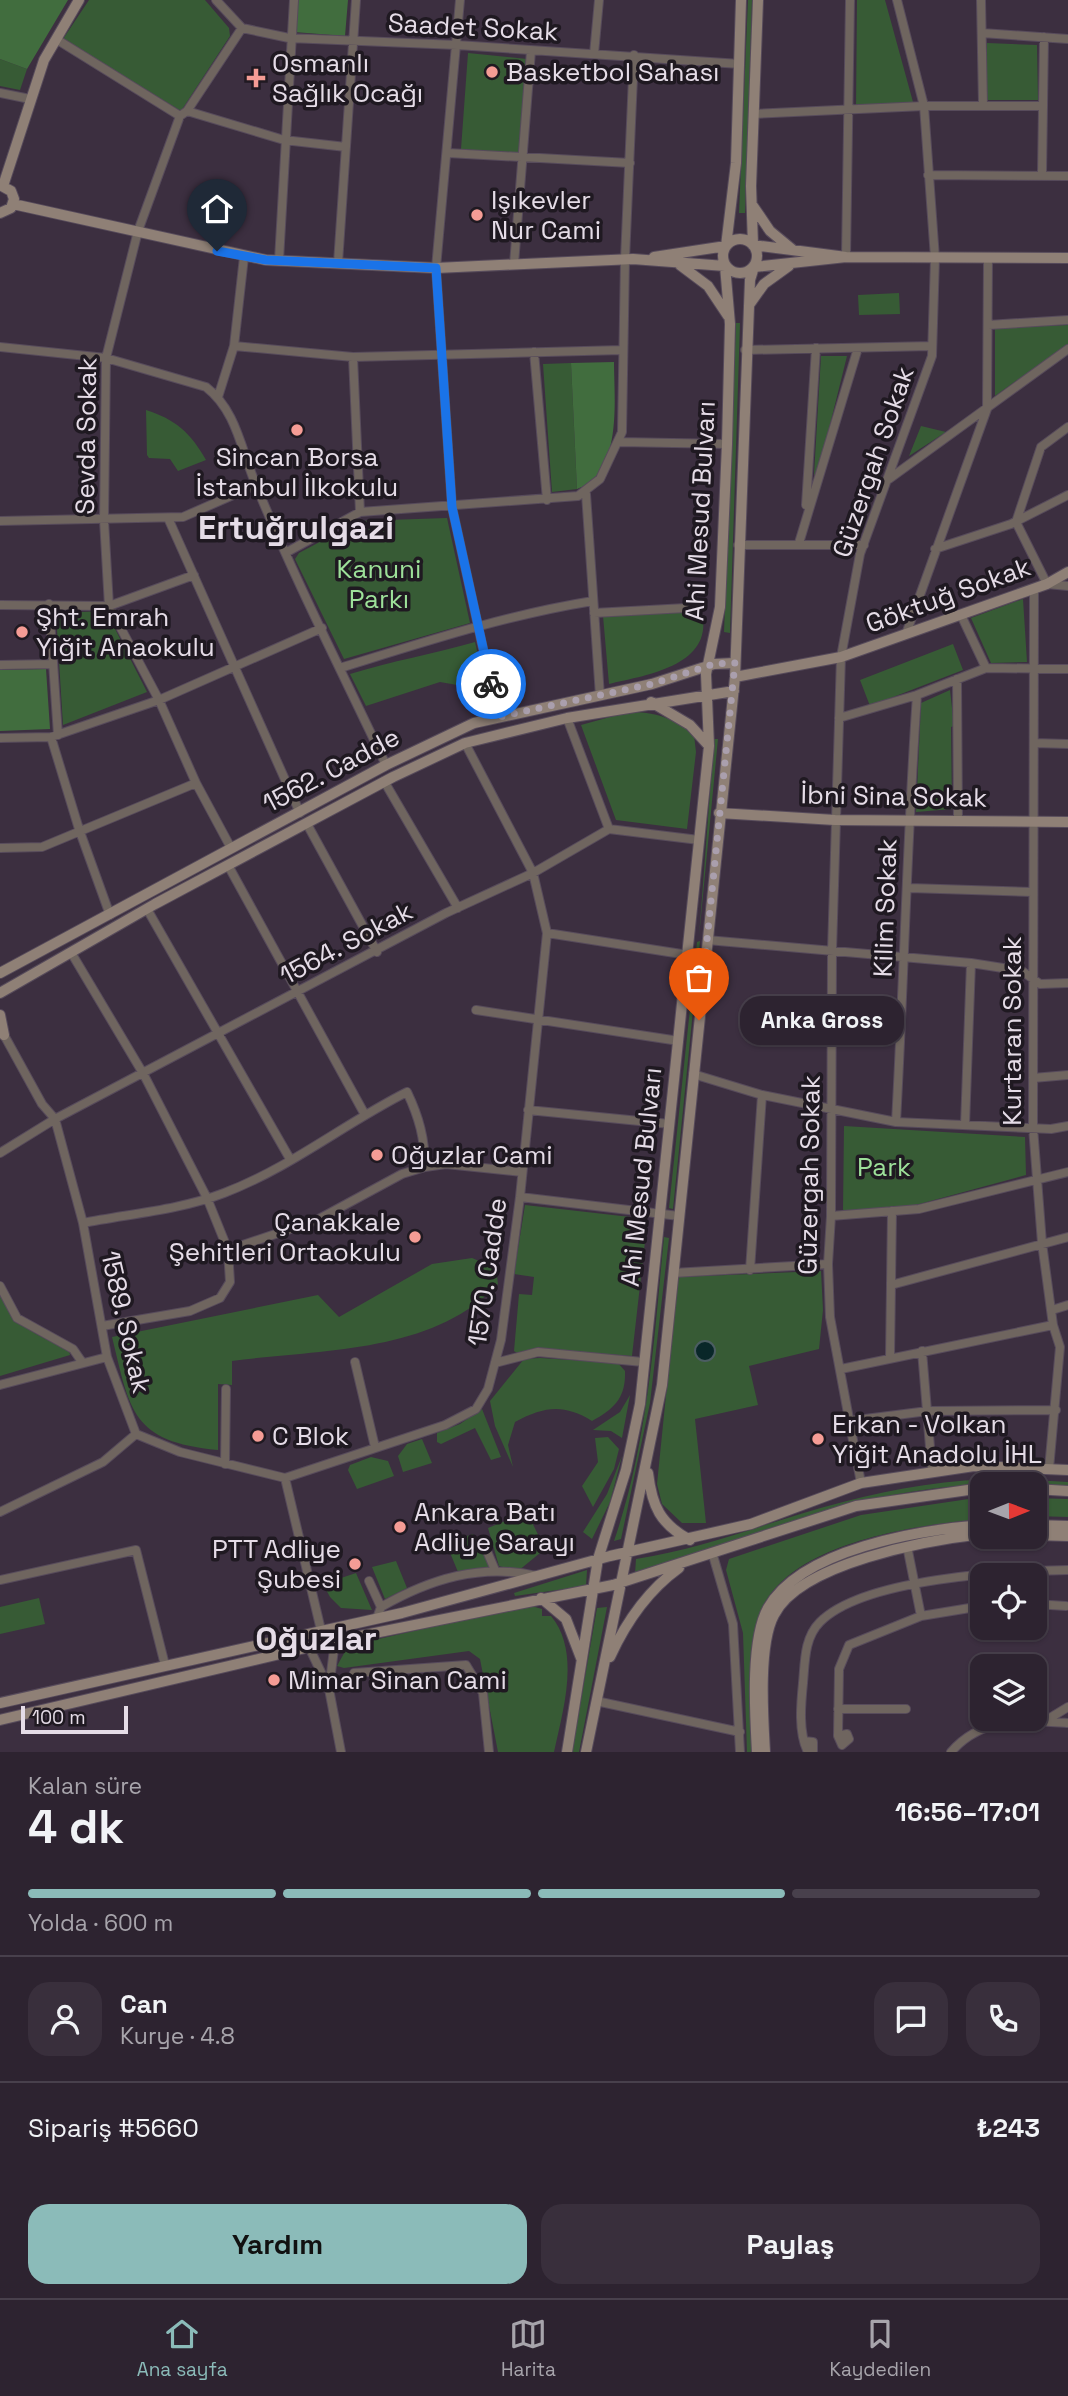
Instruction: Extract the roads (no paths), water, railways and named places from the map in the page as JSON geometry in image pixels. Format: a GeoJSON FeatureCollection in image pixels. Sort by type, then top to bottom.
{"type":"FeatureCollection","features":[{"type":"Feature","properties":{"kind":"main road"},"geometry":{"type":"LineString","coordinates":[[0,213],[8,211],[13,204],[11,191],[2,186],[44,60],[79,0]]}},
{"type":"Feature","properties":{"kind":"main road","name":"Ahi Mesud Bulvarı"},"geometry":{"type":"LineString","coordinates":[[567,1752],[598,1559],[631,1453],[661,1215],[709,746],[707,666],[720,607],[727,444],[730,319],[722,254],[726,246],[735,183],[741,0]]}},
{"type":"Feature","properties":{"kind":"main road","name":"Ahi Mesud Bulvarı"},"geometry":{"type":"LineString","coordinates":[[586,1752],[662,1385],[719,813],[734,691],[747,311],[757,256],[753,244],[751,199],[758,0]]}},
{"type":"Feature","properties":{"kind":"main road"},"geometry":{"type":"LineString","coordinates":[[751,199],[770,231],[795,252]]}},
{"type":"Feature","properties":{"kind":"main road"},"geometry":{"type":"LineString","coordinates":[[13,204],[244,257],[279,260],[436,268],[629,259],[726,246],[737,239],[795,252],[846,257],[1068,258]]}},
{"type":"Feature","properties":{"kind":"main road"},"geometry":{"type":"LineString","coordinates":[[629,259],[725,266],[739,274],[754,267],[846,257]]}},
{"type":"Feature","properties":{"kind":"main road"},"geometry":{"type":"LineString","coordinates":[[678,264],[708,286],[730,319]]}},
{"type":"Feature","properties":{"kind":"main road"},"geometry":{"type":"LineString","coordinates":[[747,311],[762,285],[793,264]]}},
{"type":"Feature","properties":{"kind":"main road","name":"Göktuğ Sokak"},"geometry":{"type":"LineString","coordinates":[[735,677],[841,657],[1034,589],[1068,572]]}},
{"type":"Feature","properties":{"kind":"main road","name":"1562. Cadde"},"geometry":{"type":"LineString","coordinates":[[0,974],[386,765],[474,723],[652,684],[707,666],[735,663]]}},
{"type":"Feature","properties":{"kind":"main road","name":"1562. Cadde"},"geometry":{"type":"LineString","coordinates":[[0,993],[147,909],[384,781],[465,743],[567,718],[651,702],[734,691]]}},
{"type":"Feature","properties":{"kind":"main road"},"geometry":{"type":"LineString","coordinates":[[651,702],[690,725],[709,746]]}},
{"type":"Feature","properties":{"kind":"main road","name":"İbni Sina Sokak"},"geometry":{"type":"LineString","coordinates":[[719,813],[835,820],[1068,822]]}},
{"type":"Feature","properties":{"kind":"main road"},"geometry":{"type":"LineString","coordinates":[[0,1015],[2,1033]]}},
{"type":"Feature","properties":{"kind":"main road"},"geometry":{"type":"LineString","coordinates":[[646,1465],[650,1493],[659,1517],[674,1531],[690,1540]]}},
{"type":"Feature","properties":{"kind":"main road"},"geometry":{"type":"LineString","coordinates":[[0,1703],[321,1630],[598,1559],[690,1540],[751,1524],[861,1483],[974,1466],[1068,1470]]}},
{"type":"Feature","properties":{"kind":"main road"},"geometry":{"type":"LineString","coordinates":[[0,1720],[335,1640],[593,1590],[688,1562],[856,1506],[970,1490]]}},
{"type":"Feature","properties":{"kind":"main road"},"geometry":{"type":"LineString","coordinates":[[1047,1490],[1068,1492]]}},
{"type":"Feature","properties":{"kind":"main road"},"geometry":{"type":"LineString","coordinates":[[1047,1525],[1068,1526]]}},
{"type":"Feature","properties":{"kind":"main road"},"geometry":{"type":"LineString","coordinates":[[757,1752],[754,1695],[759,1642],[767,1609],[779,1595],[798,1576],[844,1554],[894,1538],[970,1526]]}},
{"type":"Feature","properties":{"kind":"main road"},"geometry":{"type":"LineString","coordinates":[[1047,1535],[1068,1536]]}},
{"type":"Feature","properties":{"kind":"main road"},"geometry":{"type":"LineString","coordinates":[[765,1752],[762,1687],[774,1615],[791,1594],[823,1575],[883,1551],[970,1536]]}},
{"type":"Feature","properties":{"kind":"main road"},"geometry":{"type":"LineString","coordinates":[[601,1675],[615,1645],[642,1602],[654,1587],[688,1562]]}},
{"type":"Feature","properties":{"kind":"main road"},"geometry":{"type":"LineString","coordinates":[[541,1598],[566,1619],[582,1662]]}},
{"type":"Feature","properties":{"kind":"street"},"geometry":{"type":"LineString","coordinates":[[216,0],[242,28]]}},
{"type":"Feature","properties":{"kind":"street"},"geometry":{"type":"LineString","coordinates":[[279,260],[289,38],[294,0]]}},
{"type":"Feature","properties":{"kind":"street"},"geometry":{"type":"LineString","coordinates":[[338,263],[356,0]]}},
{"type":"Feature","properties":{"kind":"street"},"geometry":{"type":"LineString","coordinates":[[460,0],[436,268],[452,507],[498,717]]}},
{"type":"Feature","properties":{"kind":"street"},"geometry":{"type":"LineString","coordinates":[[594,54],[599,0]]}},
{"type":"Feature","properties":{"kind":"street"},"geometry":{"type":"LineString","coordinates":[[846,257],[850,0]]}},
{"type":"Feature","properties":{"kind":"street","name":"Güzergah Sokak"},"geometry":{"type":"LineString","coordinates":[[861,1483],[830,1317],[828,1264],[831,1216],[832,951],[841,657],[864,545],[932,356],[934,258],[924,106],[897,0]]}},
{"type":"Feature","properties":{"kind":"street"},"geometry":{"type":"LineString","coordinates":[[981,0],[983,105]]}},
{"type":"Feature","properties":{"kind":"street","name":"Saadet Sokak"},"geometry":{"type":"LineString","coordinates":[[242,28],[289,38],[352,43],[457,45],[740,64]]}},
{"type":"Feature","properties":{"kind":"street","name":"Sevda Sokak"},"geometry":{"type":"LineString","coordinates":[[231,848],[196,783],[159,700],[109,606],[104,520],[106,358],[138,231],[183,114],[242,28]]}},
{"type":"Feature","properties":{"kind":"street"},"geometry":{"type":"LineString","coordinates":[[982,33],[1068,39]]}},
{"type":"Feature","properties":{"kind":"street"},"geometry":{"type":"LineString","coordinates":[[1042,175],[1044,37]]}},
{"type":"Feature","properties":{"kind":"street"},"geometry":{"type":"LineString","coordinates":[[57,39],[183,114],[284,140],[345,147]]}},
{"type":"Feature","properties":{"kind":"street"},"geometry":{"type":"LineString","coordinates":[[514,264],[531,51]]}},
{"type":"Feature","properties":{"kind":"street"},"geometry":{"type":"LineString","coordinates":[[287,552],[360,512],[547,500],[586,494],[600,480],[620,442],[622,432],[622,350],[629,259],[634,55]]}},
{"type":"Feature","properties":{"kind":"street"},"geometry":{"type":"LineString","coordinates":[[0,93],[30,99]]}},
{"type":"Feature","properties":{"kind":"street"},"geometry":{"type":"LineString","coordinates":[[753,114],[924,106],[1042,106]]}},
{"type":"Feature","properties":{"kind":"street"},"geometry":{"type":"LineString","coordinates":[[448,153],[630,163]]}},
{"type":"Feature","properties":{"kind":"street"},"geometry":{"type":"LineString","coordinates":[[928,175],[1068,176]]}},
{"type":"Feature","properties":{"kind":"street"},"geometry":{"type":"LineString","coordinates":[[218,397],[234,346],[244,257]]}},
{"type":"Feature","properties":{"kind":"street"},"geometry":{"type":"LineString","coordinates":[[905,634],[987,409],[988,258]]}},
{"type":"Feature","properties":{"kind":"street"},"geometry":{"type":"LineString","coordinates":[[988,325],[1068,320]]}},
{"type":"Feature","properties":{"kind":"street"},"geometry":{"type":"LineString","coordinates":[[234,346],[353,357],[622,350]]}},
{"type":"Feature","properties":{"kind":"street"},"geometry":{"type":"LineString","coordinates":[[745,351],[932,346]]}},
{"type":"Feature","properties":{"kind":"street"},"geometry":{"type":"LineString","coordinates":[[0,347],[106,358],[206,387],[218,397],[229,411],[256,485],[386,765]]}},
{"type":"Feature","properties":{"kind":"street"},"geometry":{"type":"LineString","coordinates":[[805,521],[816,348]]}},
{"type":"Feature","properties":{"kind":"street"},"geometry":{"type":"LineString","coordinates":[[799,543],[858,348]]}},
{"type":"Feature","properties":{"kind":"street"},"geometry":{"type":"LineString","coordinates":[[887,480],[1068,349]]}},
{"type":"Feature","properties":{"kind":"street"},"geometry":{"type":"LineString","coordinates":[[534,352],[547,500]]}},
{"type":"Feature","properties":{"kind":"street"},"geometry":{"type":"LineString","coordinates":[[353,357],[360,512]]}},
{"type":"Feature","properties":{"kind":"street"},"geometry":{"type":"LineString","coordinates":[[1068,427],[1041,447],[1016,522],[1047,584],[1068,586]]}},
{"type":"Feature","properties":{"kind":"street"},"geometry":{"type":"LineString","coordinates":[[620,442],[727,444]]}},
{"type":"Feature","properties":{"kind":"street"},"geometry":{"type":"LineString","coordinates":[[0,521],[183,517],[256,485]]}},
{"type":"Feature","properties":{"kind":"street"},"geometry":{"type":"LineString","coordinates":[[586,494],[600,696]]}},
{"type":"Feature","properties":{"kind":"street"},"geometry":{"type":"LineString","coordinates":[[935,549],[1016,522],[1068,495]]}},
{"type":"Feature","properties":{"kind":"street"},"geometry":{"type":"LineString","coordinates":[[168,518],[300,813]]}},
{"type":"Feature","properties":{"kind":"street"},"geometry":{"type":"LineString","coordinates":[[738,545],[864,545]]}},
{"type":"Feature","properties":{"kind":"street"},"geometry":{"type":"LineString","coordinates":[[0,605],[109,606],[194,575]]}},
{"type":"Feature","properties":{"kind":"street","name":"Kurtaran Sokak"},"geometry":{"type":"LineString","coordinates":[[1034,589],[1033,1127],[1042,1243],[1053,1325],[1060,1347],[1049,1469]]}},
{"type":"Feature","properties":{"kind":"street"},"geometry":{"type":"LineString","coordinates":[[341,668],[478,625],[542,609],[593,601]]}},
{"type":"Feature","properties":{"kind":"street"},"geometry":{"type":"LineString","coordinates":[[48,604],[55,736],[79,829],[110,915]]}},
{"type":"Feature","properties":{"kind":"street"},"geometry":{"type":"LineString","coordinates":[[594,613],[686,608]]}},
{"type":"Feature","properties":{"kind":"street"},"geometry":{"type":"LineString","coordinates":[[961,614],[986,668]]}},
{"type":"Feature","properties":{"kind":"street"},"geometry":{"type":"LineString","coordinates":[[0,738],[55,736],[159,700],[322,628]]}},
{"type":"Feature","properties":{"kind":"street"},"geometry":{"type":"LineString","coordinates":[[0,665],[52,664]]}},
{"type":"Feature","properties":{"kind":"street"},"geometry":{"type":"LineString","coordinates":[[839,718],[917,695],[986,668],[1068,669]]}},
{"type":"Feature","properties":{"kind":"street"},"geometry":{"type":"LineString","coordinates":[[957,679],[958,821]]}},
{"type":"Feature","properties":{"kind":"street","name":"Kilim Sokak"},"geometry":{"type":"LineString","coordinates":[[895,1122],[909,888],[908,821],[917,695]]}},
{"type":"Feature","properties":{"kind":"street"},"geometry":{"type":"LineString","coordinates":[[567,718],[609,829],[699,840]]}},
{"type":"Feature","properties":{"kind":"street","name":"1570. Cadde"},"geometry":{"type":"LineString","coordinates":[[285,1478],[444,1425],[476,1409],[488,1389],[495,1363],[520,1197],[547,933],[533,873],[465,743]]}},
{"type":"Feature","properties":{"kind":"street"},"geometry":{"type":"LineString","coordinates":[[1034,743],[1068,744]]}},
{"type":"Feature","properties":{"kind":"street"},"geometry":{"type":"LineString","coordinates":[[384,781],[458,908]]}},
{"type":"Feature","properties":{"kind":"street"},"geometry":{"type":"LineString","coordinates":[[0,848],[42,847],[79,829],[196,783]]}},
{"type":"Feature","properties":{"kind":"street"},"geometry":{"type":"LineString","coordinates":[[307,824],[377,952]]}},
{"type":"Feature","properties":{"kind":"street","name":"1564. Sokak"},"geometry":{"type":"LineString","coordinates":[[0,1153],[55,1119],[144,1075],[458,908],[533,873],[609,829]]}},
{"type":"Feature","properties":{"kind":"street"},"geometry":{"type":"LineString","coordinates":[[229,867],[364,1114]]}},
{"type":"Feature","properties":{"kind":"street"},"geometry":{"type":"LineString","coordinates":[[909,888],[1032,892]]}},
{"type":"Feature","properties":{"kind":"street"},"geometry":{"type":"LineString","coordinates":[[147,909],[290,1159]]}},
{"type":"Feature","properties":{"kind":"street"},"geometry":{"type":"LineString","coordinates":[[547,933],[688,955]]}},
{"type":"Feature","properties":{"kind":"street"},"geometry":{"type":"LineString","coordinates":[[707,940],[971,963],[1022,971],[1035,982],[1068,984]]}},
{"type":"Feature","properties":{"kind":"street"},"geometry":{"type":"LineString","coordinates":[[72,954],[144,1075],[207,1198],[228,1250],[230,1282],[220,1298],[190,1311],[102,1326]]}},
{"type":"Feature","properties":{"kind":"street"},"geometry":{"type":"LineString","coordinates":[[965,1125],[971,963]]}},
{"type":"Feature","properties":{"kind":"street"},"geometry":{"type":"LineString","coordinates":[[475,1010],[679,1041]]}},
{"type":"Feature","properties":{"kind":"street"},"geometry":{"type":"LineString","coordinates":[[2,1033],[42,1104],[55,1119]]}},
{"type":"Feature","properties":{"kind":"street"},"geometry":{"type":"LineString","coordinates":[[694,1074],[762,1095],[895,1122],[1068,1126]]}},
{"type":"Feature","properties":{"kind":"street"},"geometry":{"type":"LineString","coordinates":[[1033,1078],[1068,1075]]}},
{"type":"Feature","properties":{"kind":"street"},"geometry":{"type":"LineString","coordinates":[[83,1223],[225,1193],[323,1144],[364,1114],[407,1092],[418,1116],[425,1144],[425,1167]]}},
{"type":"Feature","properties":{"kind":"street"},"geometry":{"type":"LineString","coordinates":[[750,1270],[762,1095]]}},
{"type":"Feature","properties":{"kind":"street"},"geometry":{"type":"LineString","coordinates":[[528,1110],[670,1124]]}},
{"type":"Feature","properties":{"kind":"street","name":"1589. Sokak"},"geometry":{"type":"LineString","coordinates":[[55,1119],[83,1223],[107,1357],[136,1434],[180,1452],[285,1478]]}},
{"type":"Feature","properties":{"kind":"street"},"geometry":{"type":"LineString","coordinates":[[228,1250],[317,1220],[402,1174],[425,1167],[446,1164],[522,1172]]}},
{"type":"Feature","properties":{"kind":"street"},"geometry":{"type":"LineString","coordinates":[[831,1216],[919,1209],[1068,1172]]}},
{"type":"Feature","properties":{"kind":"street"},"geometry":{"type":"LineString","coordinates":[[520,1197],[678,1216]]}},
{"type":"Feature","properties":{"kind":"street"},"geometry":{"type":"LineString","coordinates":[[890,1358],[892,1211]]}},
{"type":"Feature","properties":{"kind":"street"},"geometry":{"type":"LineString","coordinates":[[891,1285],[1068,1237]]}},
{"type":"Feature","properties":{"kind":"street"},"geometry":{"type":"LineString","coordinates":[[673,1273],[828,1264]]}},
{"type":"Feature","properties":{"kind":"street"},"geometry":{"type":"LineString","coordinates":[[0,1286],[17,1318],[66,1345],[82,1362]]}},
{"type":"Feature","properties":{"kind":"street"},"geometry":{"type":"LineString","coordinates":[[1052,1310],[1068,1305]]}},
{"type":"Feature","properties":{"kind":"street"},"geometry":{"type":"LineString","coordinates":[[841,1369],[1053,1325]]}},
{"type":"Feature","properties":{"kind":"street"},"geometry":{"type":"LineString","coordinates":[[1056,1341],[1068,1340]]}},
{"type":"Feature","properties":{"kind":"street"},"geometry":{"type":"LineString","coordinates":[[922,1351],[932,1471]]}},
{"type":"Feature","properties":{"kind":"street"},"geometry":{"type":"LineString","coordinates":[[495,1363],[538,1352],[643,1362]]}},
{"type":"Feature","properties":{"kind":"street"},"geometry":{"type":"LineString","coordinates":[[0,1385],[107,1357]]}},
{"type":"Feature","properties":{"kind":"street"},"geometry":{"type":"LineString","coordinates":[[355,1362],[375,1447]]}},
{"type":"Feature","properties":{"kind":"street"},"geometry":{"type":"LineString","coordinates":[[1058,1374],[1068,1374]]}},
{"type":"Feature","properties":{"kind":"street"},"geometry":{"type":"LineString","coordinates":[[225,1464],[226,1389]]}},
{"type":"Feature","properties":{"kind":"street"},"geometry":{"type":"LineString","coordinates":[[849,1421],[928,1411],[1056,1410]]}},
{"type":"Feature","properties":{"kind":"street"},"geometry":{"type":"LineString","coordinates":[[1,1507],[103,1461],[136,1434]]}},
{"type":"Feature","properties":{"kind":"street"},"geometry":{"type":"LineString","coordinates":[[285,1478],[321,1630]]}},
{"type":"Feature","properties":{"kind":"street"},"geometry":{"type":"LineString","coordinates":[[483,1542],[495,1570]]}},
{"type":"Feature","properties":{"kind":"street"},"geometry":{"type":"LineString","coordinates":[[907,1546],[921,1616]]}},
{"type":"Feature","properties":{"kind":"street"},"geometry":{"type":"LineString","coordinates":[[0,1580],[136,1550],[165,1665]]}},
{"type":"Feature","properties":{"kind":"street"},"geometry":{"type":"LineString","coordinates":[[712,1552],[733,1625],[740,1752]]}},
{"type":"Feature","properties":{"kind":"street"},"geometry":{"type":"LineString","coordinates":[[369,1581],[379,1613],[422,1585],[495,1570],[540,1576]]}},
{"type":"Feature","properties":{"kind":"street"},"geometry":{"type":"LineString","coordinates":[[804,1741],[806,1644],[820,1622],[852,1603],[915,1583],[1016,1571],[1068,1570]]}},
{"type":"Feature","properties":{"kind":"street"},"geometry":{"type":"LineString","coordinates":[[1047,1605],[1066,1606]]}},
{"type":"Feature","properties":{"kind":"street"},"geometry":{"type":"LineString","coordinates":[[838,1736],[839,1668],[849,1645],[921,1616],[970,1608]]}},
{"type":"Feature","properties":{"kind":"street"},"geometry":{"type":"LineString","coordinates":[[329,1689],[335,1640]]}},
{"type":"Feature","properties":{"kind":"street"},"geometry":{"type":"LineString","coordinates":[[309,1647],[329,1689],[341,1752]]}},
{"type":"Feature","properties":{"kind":"street"},"geometry":{"type":"LineString","coordinates":[[354,1673],[466,1665],[483,1693],[489,1752]]}},
{"type":"Feature","properties":{"kind":"street"},"geometry":{"type":"LineString","coordinates":[[596,1701],[740,1732]]}},
{"type":"Feature","properties":{"kind":"street"},"geometry":{"type":"LineString","coordinates":[[1047,1720],[1068,1707]]}},
{"type":"Feature","properties":{"kind":"street"},"geometry":{"type":"LineString","coordinates":[[838,1709],[905,1709]]}},
{"type":"Feature","properties":{"kind":"street"},"geometry":{"type":"LineString","coordinates":[[1047,1721],[1068,1723]]}},
{"type":"Feature","properties":{"kind":"street"},"geometry":{"type":"LineString","coordinates":[[951,1752],[966,1737],[978,1731]]}},
{"type":"Feature","properties":{"kind":"place","name":"Basketbol Sahası"},"geometry":{"type":"Point","coordinates":[492,72]}},
{"type":"Feature","properties":{"kind":"place","name":"Osmanlı Sağlık Ocağı"},"geometry":{"type":"Point","coordinates":[256,78]}},
{"type":"Feature","properties":{"kind":"place","name":"Işıkevler Nur Cami"},"geometry":{"type":"Point","coordinates":[477,215]}},
{"type":"Feature","properties":{"kind":"place","name":"Sincan Borsa İstanbul İlkokulu"},"geometry":{"type":"Point","coordinates":[297,430]}},
{"type":"Feature","properties":{"kind":"place","name":"Şht. Emrah Yiğit Anaokulu"},"geometry":{"type":"Point","coordinates":[22,632]}},
{"type":"Feature","properties":{"kind":"place","name":"Anka Gross"},"geometry":{"type":"Point","coordinates":[699,1020]}},
{"type":"Feature","properties":{"kind":"place","name":"Oğuzlar Cami"},"geometry":{"type":"Point","coordinates":[377,1155]}},
{"type":"Feature","properties":{"kind":"place","name":"Çanakkale Şehitleri Ortaokulu"},"geometry":{"type":"Point","coordinates":[415,1237]}},
{"type":"Feature","properties":{"kind":"place","name":"C Blok"},"geometry":{"type":"Point","coordinates":[258,1436]}},
{"type":"Feature","properties":{"kind":"place","name":"Erkan - Volkan Yiğit Anadolu İHL"},"geometry":{"type":"Point","coordinates":[818,1439]}},
{"type":"Feature","properties":{"kind":"place","name":"Ankara Batı Adliye Sarayı"},"geometry":{"type":"Point","coordinates":[400,1527]}},
{"type":"Feature","properties":{"kind":"place","name":"PTT Adliye Şubesi"},"geometry":{"type":"Point","coordinates":[355,1564]}},
{"type":"Feature","properties":{"kind":"place","name":"Mimar Sinan Cami"},"geometry":{"type":"Point","coordinates":[274,1680]}},
{"type":"Feature","properties":{"kind":"district","name":"Ertuğrulgazi"},"geometry":{"type":"Point","coordinates":[296,527]}},
{"type":"Feature","properties":{"kind":"district","name":"Oğuzlar"},"geometry":{"type":"Point","coordinates":[316,1638]}},
{"type":"Feature","properties":{"kind":"park label","name":"Kanuni Parkı"},"geometry":{"type":"Point","coordinates":[379,584]}},
{"type":"Feature","properties":{"kind":"park label","name":"Park"},"geometry":{"type":"Point","coordinates":[884,1167]}}]}
